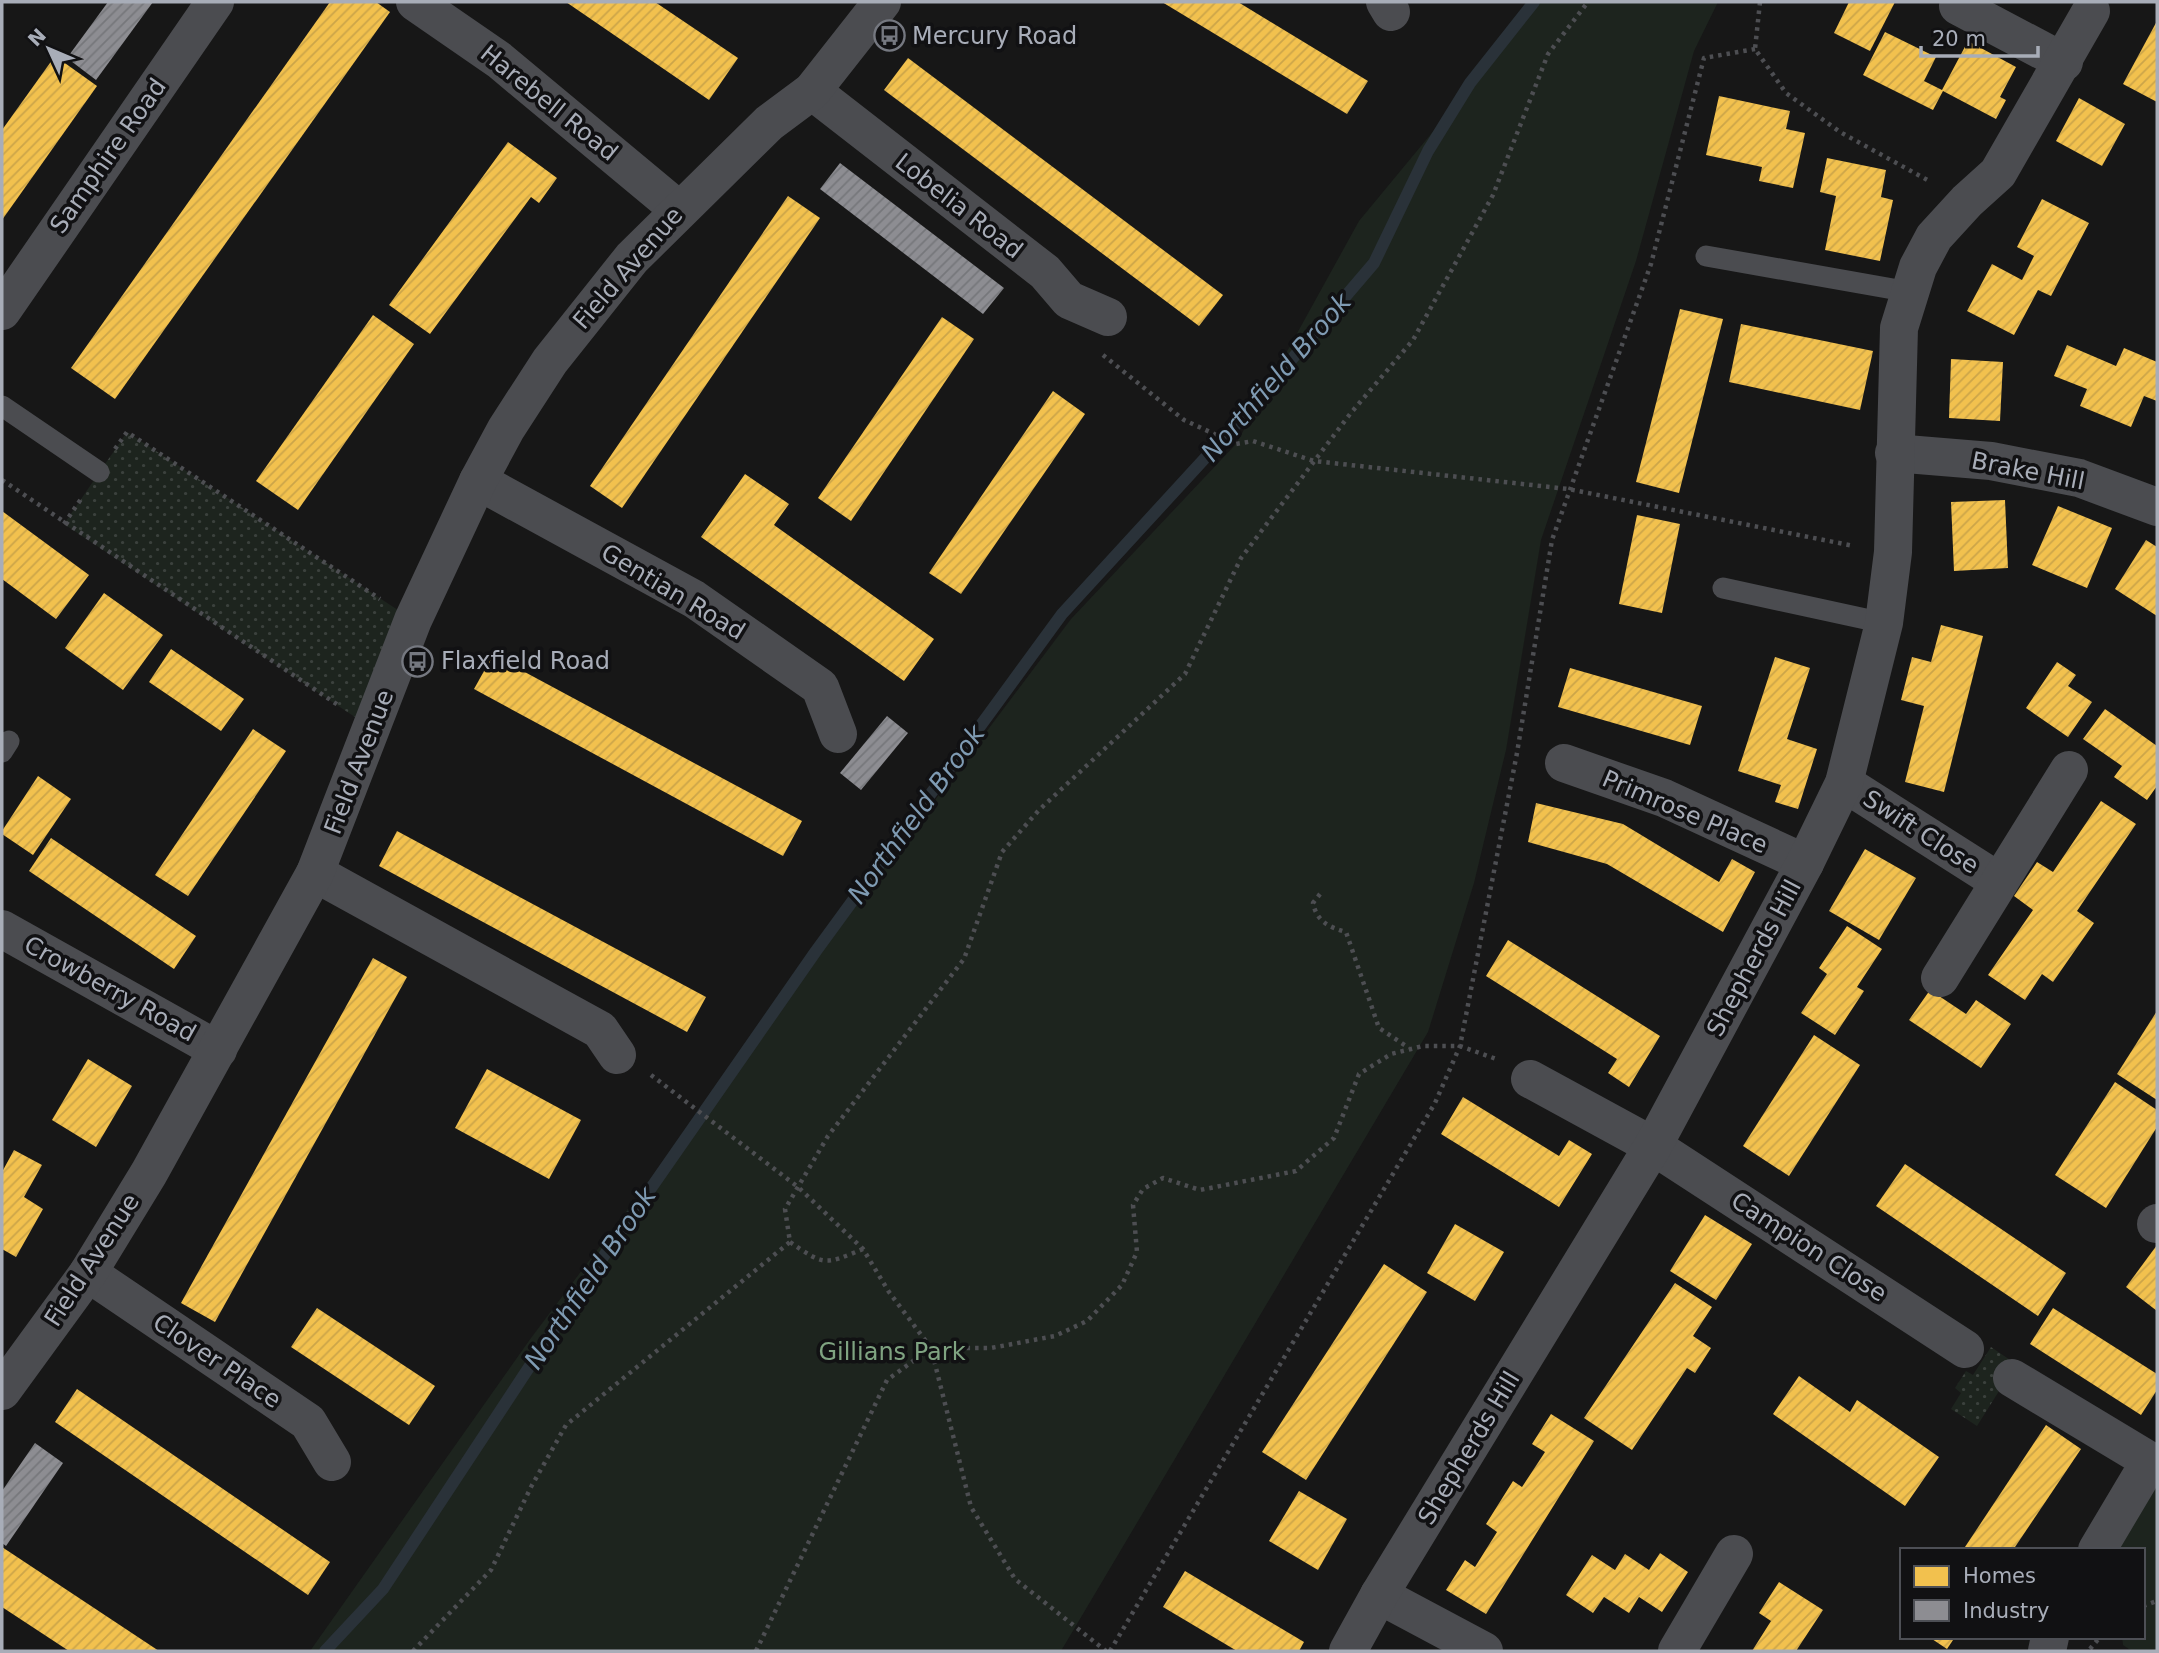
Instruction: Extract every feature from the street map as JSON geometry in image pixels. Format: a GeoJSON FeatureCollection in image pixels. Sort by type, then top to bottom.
{"type":"FeatureCollection","features":[{"type":"Feature","properties":{"kind":"street","name":"Samphire Road"},"geometry":{"type":"LineString","coordinates":[[2,311],[215,2]]}},
{"type":"Feature","properties":{"kind":"street","name":"Harebell Road"},"geometry":{"type":"LineString","coordinates":[[415,2],[499,60],[678,209]]}},
{"type":"Feature","properties":{"kind":"street","name":"Field Avenue"},"geometry":{"type":"LineString","coordinates":[[2,1391],[88,1273],[149,1173],[316,873],[413,620],[478,481],[506,429],[577,325],[678,209],[769,123],[811,91],[882,2]]}},
{"type":"Feature","properties":{"kind":"street"},"geometry":{"type":"LineString","coordinates":[[1958,6],[2064,62]]}},
{"type":"Feature","properties":{"kind":"street","name":"Shepherds Hill"},"geometry":{"type":"LineString","coordinates":[[1348,1651],[1653,1146],[1805,863],[1844,783],[1884,622],[1893,552],[1899,328],[1910,292],[1918,267],[1934,237],[1967,201],[1998,173],[2091,11]]}},
{"type":"Feature","properties":{"kind":"street","name":"Lobelia Road"},"geometry":{"type":"LineString","coordinates":[[811,91],[1045,272],[1069,300],[1108,317]]}},
{"type":"Feature","properties":{"kind":"street","name":"Brake Hill"},"geometry":{"type":"LineString","coordinates":[[1894,453],[1991,461],[2079,478],[2157,507]]}},
{"type":"Feature","properties":{"kind":"street","name":"Gentian Road"},"geometry":{"type":"LineString","coordinates":[[478,481],[694,599],[820,687],[838,734]]}},
{"type":"Feature","properties":{"kind":"street","name":"Primrose Place"},"geometry":{"type":"LineString","coordinates":[[1564,763],[1664,798],[1805,863]]}},
{"type":"Feature","properties":{"kind":"street","name":"Swift Close"},"geometry":{"type":"LineString","coordinates":[[1940,978],[2069,769]]}},
{"type":"Feature","properties":{"kind":"street","name":"Swift Close"},"geometry":{"type":"LineString","coordinates":[[1844,783],[1998,881]]}},
{"type":"Feature","properties":{"kind":"street"},"geometry":{"type":"LineString","coordinates":[[316,873],[600,1030],[617,1055]]}},
{"type":"Feature","properties":{"kind":"street","name":"Crowberry Road"},"geometry":{"type":"LineString","coordinates":[[2,929],[218,1050]]}},
{"type":"Feature","properties":{"kind":"street","name":"Campion Close"},"geometry":{"type":"LineString","coordinates":[[1530,1079],[1653,1146],[1965,1349]]}},
{"type":"Feature","properties":{"kind":"street","name":"Clover Place"},"geometry":{"type":"LineString","coordinates":[[88,1273],[308,1422],[332,1462]]}},
{"type":"Feature","properties":{"kind":"street"},"geometry":{"type":"LineString","coordinates":[[2012,1378],[2150,1461],[2098,1548]]}},
{"type":"Feature","properties":{"kind":"street"},"geometry":{"type":"LineString","coordinates":[[1677,1651],[1734,1555]]}},
{"type":"Feature","properties":{"kind":"street"},"geometry":{"type":"LineString","coordinates":[[1380,1595],[1484,1651]]}},
{"type":"Feature","properties":{"kind":"lane"},"geometry":{"type":"LineString","coordinates":[[1706,256],[1910,292]]}},
{"type":"Feature","properties":{"kind":"lane"},"geometry":{"type":"LineString","coordinates":[[2,406],[99,472]]}},
{"type":"Feature","properties":{"kind":"lane"},"geometry":{"type":"LineString","coordinates":[[1723,588],[1884,622]]}},
{"type":"Feature","properties":{"kind":"path"},"geometry":{"type":"LineString","coordinates":[[863,1249],[836,1260],[819,1262],[790,1242],[785,1209],[828,1136],[964,959],[1002,852],[1039,810],[1185,674],[1241,558],[1314,461],[1413,340],[1493,195],[1548,54],[1588,2]]}},
{"type":"Feature","properties":{"kind":"path"},"geometry":{"type":"LineString","coordinates":[[1760,2],[1755,49],[1786,93],[1840,132],[1967,201]]}},
{"type":"Feature","properties":{"kind":"path"},"geometry":{"type":"LineString","coordinates":[[663,1083],[798,1187],[863,1249],[889,1293],[931,1348],[971,1507],[1015,1579],[1108,1651],[1435,1103],[1460,1046],[1517,753],[1552,540],[1568,489],[1651,264],[1704,58],[1755,49]]}},
{"type":"Feature","properties":{"kind":"path"},"geometry":{"type":"LineString","coordinates":[[1108,317],[1100,353],[1184,420],[1237,444],[1253,441],[1314,461],[1568,489],[1801,537],[1893,552]]}},
{"type":"Feature","properties":{"kind":"path"},"geometry":{"type":"LineString","coordinates":[[64,524],[127,432],[413,620]]}},
{"type":"Feature","properties":{"kind":"path"},"geometry":{"type":"LineString","coordinates":[[2,481],[373,729]]}},
{"type":"Feature","properties":{"kind":"path"},"geometry":{"type":"LineString","coordinates":[[1320,894],[1312,903],[1315,914],[1327,926],[1346,932],[1379,1028],[1410,1049]]}},
{"type":"Feature","properties":{"kind":"path"},"geometry":{"type":"LineString","coordinates":[[756,1651],[887,1380],[931,1348],[991,1348],[1055,1336],[1087,1321],[1122,1285],[1137,1252],[1133,1205],[1143,1189],[1163,1178],[1200,1190],[1296,1171],[1334,1138],[1359,1074],[1391,1054],[1410,1049],[1460,1046]]}},
{"type":"Feature","properties":{"kind":"path"},"geometry":{"type":"LineString","coordinates":[[413,1651],[491,1570],[531,1487],[566,1425],[790,1242]]}},
{"type":"Feature","properties":{"kind":"path"},"geometry":{"type":"LineString","coordinates":[[2091,1649],[2098,1639]]}},
{"type":"Feature","properties":{"kind":"green space","name":"Gillians Park"},"geometry":{"type":"Polygon","coordinates":[[[1540,2],[1718,2],[1694,51],[1636,261],[1541,540],[1506,750],[1474,883],[1428,1032],[1061,1651],[310,1651],[531,1338],[1071,619],[1236,444],[1359,221],[1540,2]]]}},
{"type":"Feature","properties":{"kind":"green space"},"geometry":{"type":"Polygon","coordinates":[[[127,432],[413,620],[373,729],[64,524],[127,432]]]}},
{"type":"Feature","properties":{"kind":"green space"},"geometry":{"type":"Polygon","coordinates":[[[1991,1347],[2016,1364],[1977,1426],[1951,1409],[1961,1393],[1955,1388],[1966,1371],[1973,1375],[1991,1347]]]}},
{"type":"Feature","properties":{"kind":"green space"},"geometry":{"type":"Polygon","coordinates":[[[2157,1486],[2157,1651],[2132,1651],[2123,1645],[2122,1639],[2145,1639],[2145,1548],[2119,1548],[2157,1486]]]}},
{"type":"Feature","properties":{"kind":"building: Homes"},"geometry":{"type":"Polygon","coordinates":[[[330,2],[376,2],[390,12],[115,399],[71,368],[330,2]]]}},
{"type":"Feature","properties":{"kind":"building: Homes"},"geometry":{"type":"Polygon","coordinates":[[[566,2],[655,2],[738,58],[709,100],[566,2]]]}},
{"type":"Feature","properties":{"kind":"building: Homes"},"geometry":{"type":"Polygon","coordinates":[[[1162,2],[1238,2],[1368,81],[1347,114],[1162,2]]]}},
{"type":"Feature","properties":{"kind":"building: Homes"},"geometry":{"type":"Polygon","coordinates":[[[1849,2],[1895,2],[1870,51],[1834,33],[1849,2]]]}},
{"type":"Feature","properties":{"kind":"building: Homes"},"geometry":{"type":"Polygon","coordinates":[[[2157,21],[2157,102],[2123,84],[2157,21]]]}},
{"type":"Feature","properties":{"kind":"building: Homes"},"geometry":{"type":"Polygon","coordinates":[[[1885,32],[1936,57],[1924,81],[1942,90],[1968,41],[2016,67],[2000,97],[2006,100],[1996,119],[1943,91],[1933,110],[1863,75],[1885,32]]]}},
{"type":"Feature","properties":{"kind":"building: Homes"},"geometry":{"type":"Polygon","coordinates":[[[55,56],[97,86],[2,220],[2,130],[55,56]]]}},
{"type":"Feature","properties":{"kind":"building: Homes"},"geometry":{"type":"Polygon","coordinates":[[[908,58],[1223,295],[1199,326],[884,90],[908,58]]]}},
{"type":"Feature","properties":{"kind":"building: Homes"},"geometry":{"type":"Polygon","coordinates":[[[1719,96],[1790,111],[1786,129],[1805,133],[1793,188],[1759,181],[1762,167],[1706,155],[1719,96]]]}},
{"type":"Feature","properties":{"kind":"building: Homes"},"geometry":{"type":"Polygon","coordinates":[[[2079,98],[2125,124],[2102,166],[2056,141],[2079,98]]]}},
{"type":"Feature","properties":{"kind":"building: Homes"},"geometry":{"type":"Polygon","coordinates":[[[508,142],[557,178],[539,203],[531,197],[430,334],[389,305],[508,142]]]}},
{"type":"Feature","properties":{"kind":"building: Homes"},"geometry":{"type":"Polygon","coordinates":[[[1827,158],[1886,170],[1881,197],[1893,200],[1880,261],[1825,250],[1836,196],[1820,192],[1827,158]]]}},
{"type":"Feature","properties":{"kind":"building: Homes"},"geometry":{"type":"Polygon","coordinates":[[[788,196],[820,218],[622,508],[590,486],[788,196]]]}},
{"type":"Feature","properties":{"kind":"building: Homes"},"geometry":{"type":"Polygon","coordinates":[[[2042,199],[2089,223],[2051,296],[2038,290],[2014,335],[1967,311],[1992,264],[2022,280],[2034,256],[2017,247],[2042,199]]]}},
{"type":"Feature","properties":{"kind":"building: Homes"},"geometry":{"type":"Polygon","coordinates":[[[1680,309],[1723,319],[1679,493],[1636,482],[1680,309]]]}},
{"type":"Feature","properties":{"kind":"building: Homes"},"geometry":{"type":"Polygon","coordinates":[[[373,315],[414,344],[298,510],[256,481],[373,315]]]}},
{"type":"Feature","properties":{"kind":"building: Homes"},"geometry":{"type":"Polygon","coordinates":[[[942,317],[974,339],[851,521],[818,498],[942,317]]]}},
{"type":"Feature","properties":{"kind":"building: Homes"},"geometry":{"type":"Polygon","coordinates":[[[1741,324],[1873,351],[1860,410],[1729,382],[1741,324]]]}},
{"type":"Feature","properties":{"kind":"building: Homes"},"geometry":{"type":"Polygon","coordinates":[[[2067,345],[2116,366],[2124,348],[2157,362],[2157,401],[2144,396],[2131,427],[2080,406],[2087,389],[2054,376],[2067,345]]]}},
{"type":"Feature","properties":{"kind":"building: Homes"},"geometry":{"type":"Polygon","coordinates":[[[1951,359],[2003,362],[2000,421],[1949,418],[1951,359]]]}},
{"type":"Feature","properties":{"kind":"building: Homes"},"geometry":{"type":"Polygon","coordinates":[[[1053,391],[1085,414],[961,594],[929,573],[1053,391]]]}},
{"type":"Feature","properties":{"kind":"building: Homes"},"geometry":{"type":"Polygon","coordinates":[[[745,474],[789,504],[774,525],[934,639],[904,681],[701,537],[745,474]]]}},
{"type":"Feature","properties":{"kind":"building: Homes"},"geometry":{"type":"Polygon","coordinates":[[[2005,500],[2008,568],[1954,571],[1951,502],[2005,500]]]}},
{"type":"Feature","properties":{"kind":"building: Homes"},"geometry":{"type":"Polygon","coordinates":[[[2058,506],[2112,528],[2087,588],[2032,565],[2058,506]]]}},
{"type":"Feature","properties":{"kind":"building: Homes"},"geometry":{"type":"Polygon","coordinates":[[[2,511],[89,575],[56,619],[2,579],[2,511]]]}},
{"type":"Feature","properties":{"kind":"building: Homes"},"geometry":{"type":"Polygon","coordinates":[[[1637,515],[1680,524],[1662,613],[1619,604],[1637,515]]]}},
{"type":"Feature","properties":{"kind":"building: Homes"},"geometry":{"type":"Polygon","coordinates":[[[2146,540],[2157,547],[2157,616],[2115,589],[2146,540]]]}},
{"type":"Feature","properties":{"kind":"building: Homes"},"geometry":{"type":"Polygon","coordinates":[[[104,593],[163,635],[123,690],[65,648],[104,593]]]}},
{"type":"Feature","properties":{"kind":"building: Homes"},"geometry":{"type":"Polygon","coordinates":[[[1941,625],[1983,636],[1944,792],[1905,782],[1924,706],[1901,700],[1912,657],[1931,662],[1941,625]]]}},
{"type":"Feature","properties":{"kind":"building: Homes"},"geometry":{"type":"Polygon","coordinates":[[[171,649],[244,699],[221,731],[149,682],[171,649]]]}},
{"type":"Feature","properties":{"kind":"building: Homes"},"geometry":{"type":"Polygon","coordinates":[[[493,655],[802,821],[783,856],[474,689],[493,655]]]}},
{"type":"Feature","properties":{"kind":"building: Homes"},"geometry":{"type":"Polygon","coordinates":[[[1775,657],[1810,668],[1787,739],[1817,749],[1798,809],[1775,802],[1781,785],[1738,771],[1775,657]]]}},
{"type":"Feature","properties":{"kind":"building: Homes"},"geometry":{"type":"Polygon","coordinates":[[[2057,662],[2076,675],[2068,686],[2092,702],[2068,737],[2026,708],[2057,662]]]}},
{"type":"Feature","properties":{"kind":"building: Homes"},"geometry":{"type":"Polygon","coordinates":[[[1570,668],[1702,706],[1690,745],[1558,707],[1570,668]]]}},
{"type":"Feature","properties":{"kind":"building: Homes"},"geometry":{"type":"Polygon","coordinates":[[[2105,709],[2157,746],[2157,786],[2147,800],[2114,777],[2122,766],[2083,739],[2105,709]]]}},
{"type":"Feature","properties":{"kind":"building: Homes"},"geometry":{"type":"Polygon","coordinates":[[[253,729],[286,751],[188,896],[155,875],[253,729]]]}},
{"type":"Feature","properties":{"kind":"building: Homes"},"geometry":{"type":"Polygon","coordinates":[[[38,776],[71,799],[33,855],[2,834],[2,831],[38,776]]]}},
{"type":"Feature","properties":{"kind":"building: Homes"},"geometry":{"type":"Polygon","coordinates":[[[2101,801],[2136,824],[2077,911],[2094,923],[2053,982],[2042,974],[2025,1000],[1988,975],[2033,910],[2014,896],[2037,862],[2053,872],[2101,801]]]}},
{"type":"Feature","properties":{"kind":"building: Homes"},"geometry":{"type":"Polygon","coordinates":[[[1536,803],[1623,824],[1719,882],[1732,859],[1755,872],[1723,932],[1607,864],[1528,842],[1536,803]]]}},
{"type":"Feature","properties":{"kind":"building: Homes"},"geometry":{"type":"Polygon","coordinates":[[[397,831],[706,997],[687,1032],[379,866],[397,831]]]}},
{"type":"Feature","properties":{"kind":"building: Homes"},"geometry":{"type":"Polygon","coordinates":[[[51,838],[196,936],[174,969],[29,871],[51,838]]]}},
{"type":"Feature","properties":{"kind":"building: Homes"},"geometry":{"type":"Polygon","coordinates":[[[1865,849],[1916,878],[1879,940],[1829,911],[1865,849]]]}},
{"type":"Feature","properties":{"kind":"building: Homes"},"geometry":{"type":"Polygon","coordinates":[[[1847,926],[1882,949],[1857,987],[1864,991],[1835,1035],[1801,1013],[1827,974],[1819,968],[1847,926]]]}},
{"type":"Feature","properties":{"kind":"building: Homes"},"geometry":{"type":"Polygon","coordinates":[[[1508,940],[1660,1036],[1629,1087],[1608,1073],[1617,1059],[1486,976],[1508,940]]]}},
{"type":"Feature","properties":{"kind":"building: Homes"},"geometry":{"type":"Polygon","coordinates":[[[373,958],[407,977],[215,1322],[181,1303],[373,958]]]}},
{"type":"Feature","properties":{"kind":"building: Homes"},"geometry":{"type":"Polygon","coordinates":[[[1930,990],[1966,1014],[1976,1000],[2011,1024],[1981,1068],[1909,1020],[1930,990]]]}},
{"type":"Feature","properties":{"kind":"building: Homes"},"geometry":{"type":"Polygon","coordinates":[[[2157,1011],[2157,1100],[2117,1074],[2157,1011]]]}},
{"type":"Feature","properties":{"kind":"building: Homes"},"geometry":{"type":"Polygon","coordinates":[[[1814,1035],[1860,1065],[1789,1176],[1743,1146],[1814,1035]]]}},
{"type":"Feature","properties":{"kind":"building: Homes"},"geometry":{"type":"Polygon","coordinates":[[[88,1059],[132,1086],[96,1147],[52,1120],[88,1059]]]}},
{"type":"Feature","properties":{"kind":"building: Homes"},"geometry":{"type":"Polygon","coordinates":[[[487,1069],[581,1120],[549,1179],[455,1128],[487,1069]]]}},
{"type":"Feature","properties":{"kind":"building: Homes"},"geometry":{"type":"Polygon","coordinates":[[[2115,1082],[2157,1110],[2157,1127],[2106,1208],[2055,1175],[2115,1082]]]}},
{"type":"Feature","properties":{"kind":"building: Homes"},"geometry":{"type":"Polygon","coordinates":[[[1463,1097],[1559,1156],[1569,1140],[1592,1154],[1559,1207],[1441,1134],[1463,1097]]]}},
{"type":"Feature","properties":{"kind":"building: Homes"},"geometry":{"type":"Polygon","coordinates":[[[14,1150],[42,1165],[24,1197],[43,1209],[16,1257],[2,1249],[2,1172],[14,1150]]]}},
{"type":"Feature","properties":{"kind":"building: Homes"},"geometry":{"type":"Polygon","coordinates":[[[1905,1164],[2066,1273],[2038,1316],[1876,1206],[1905,1164]]]}},
{"type":"Feature","properties":{"kind":"building: Homes"},"geometry":{"type":"Polygon","coordinates":[[[1705,1215],[1752,1244],[1716,1300],[1670,1271],[1705,1215]]]}},
{"type":"Feature","properties":{"kind":"building: Homes"},"geometry":{"type":"Polygon","coordinates":[[[1455,1224],[1504,1252],[1475,1301],[1427,1273],[1455,1224]]]}},
{"type":"Feature","properties":{"kind":"building: Homes"},"geometry":{"type":"Polygon","coordinates":[[[2157,1245],[2157,1311],[2126,1287],[2157,1245]]]}},
{"type":"Feature","properties":{"kind":"building: Homes"},"geometry":{"type":"Polygon","coordinates":[[[1384,1264],[1427,1292],[1306,1480],[1262,1452],[1384,1264]]]}},
{"type":"Feature","properties":{"kind":"building: Homes"},"geometry":{"type":"Polygon","coordinates":[[[1675,1283],[1712,1307],[1693,1336],[1711,1348],[1695,1373],[1687,1368],[1632,1450],[1584,1418],[1675,1283]]]}},
{"type":"Feature","properties":{"kind":"building: Homes"},"geometry":{"type":"Polygon","coordinates":[[[317,1308],[435,1386],[409,1425],[291,1347],[317,1308]]]}},
{"type":"Feature","properties":{"kind":"building: Homes"},"geometry":{"type":"Polygon","coordinates":[[[2053,1308],[2157,1374],[2157,1390],[2141,1415],[2030,1344],[2053,1308]]]}},
{"type":"Feature","properties":{"kind":"building: Homes"},"geometry":{"type":"Polygon","coordinates":[[[1799,1376],[1850,1412],[1857,1400],[1939,1457],[1905,1506],[1773,1414],[1799,1376]]]}},
{"type":"Feature","properties":{"kind":"building: Homes"},"geometry":{"type":"Polygon","coordinates":[[[77,1389],[330,1562],[308,1595],[55,1422],[77,1389]]]}},
{"type":"Feature","properties":{"kind":"building: Homes"},"geometry":{"type":"Polygon","coordinates":[[[1551,1414],[1594,1441],[1486,1614],[1446,1590],[1465,1560],[1475,1567],[1497,1532],[1486,1524],[1513,1481],[1522,1487],[1545,1452],[1532,1444],[1551,1414]]]}},
{"type":"Feature","properties":{"kind":"building: Homes"},"geometry":{"type":"Polygon","coordinates":[[[2046,1425],[2081,1449],[2014,1548],[1964,1548],[2046,1425]]]}},
{"type":"Feature","properties":{"kind":"building: Homes"},"geometry":{"type":"Polygon","coordinates":[[[1299,1491],[1347,1519],[1318,1570],[1269,1541],[1299,1491]]]}},
{"type":"Feature","properties":{"kind":"building: Homes"},"geometry":{"type":"Polygon","coordinates":[[[2,1547],[159,1651],[69,1651],[2,1607],[2,1547]]]}},
{"type":"Feature","properties":{"kind":"building: Homes"},"geometry":{"type":"Polygon","coordinates":[[[1660,1553],[1688,1572],[1662,1612],[1639,1597],[1629,1613],[1604,1597],[1593,1613],[1566,1595],[1592,1555],[1615,1570],[1625,1554],[1649,1570],[1660,1553]]]}},
{"type":"Feature","properties":{"kind":"building: Homes"},"geometry":{"type":"Polygon","coordinates":[[[1185,1571],[1304,1642],[1299,1651],[1237,1651],[1163,1607],[1185,1571]]]}},
{"type":"Feature","properties":{"kind":"building: Homes"},"geometry":{"type":"Polygon","coordinates":[[[1779,1582],[1823,1610],[1796,1651],[1752,1651],[1771,1621],[1759,1613],[1779,1582]]]}},
{"type":"Feature","properties":{"kind":"building: Homes"},"geometry":{"type":"Polygon","coordinates":[[[1932,1639],[1954,1639],[1947,1649],[1932,1639]]]}},
{"type":"Feature","properties":{"kind":"building: Industry"},"geometry":{"type":"Polygon","coordinates":[[[108,2],[153,2],[96,80],[67,58],[108,2]]]}},
{"type":"Feature","properties":{"kind":"building: Industry"},"geometry":{"type":"Polygon","coordinates":[[[840,163],[1004,288],[983,314],[820,189],[840,163]]]}},
{"type":"Feature","properties":{"kind":"building: Industry"},"geometry":{"type":"Polygon","coordinates":[[[887,716],[908,733],[861,790],[840,773],[887,716]]]}},
{"type":"Feature","properties":{"kind":"building: Industry"},"geometry":{"type":"Polygon","coordinates":[[[35,1443],[63,1463],[6,1546],[2,1543],[2,1491],[35,1443]]]}},
{"type":"Feature","properties":{"kind":"waterway","name":"Northfield Brook"},"geometry":{"type":"LineString","coordinates":[[325,1651],[383,1589],[578,1293],[816,951],[1062,614],[1240,420],[1374,263],[1428,151],[1470,83],[1534,2]]}},
{"type":"Feature","properties":{"kind":"place","name":"Mercury Road"},"geometry":{"type":"Point","coordinates":[889,36]}},
{"type":"Feature","properties":{"kind":"place","name":"Flaxfield Road"},"geometry":{"type":"Point","coordinates":[418,661]}}]}
